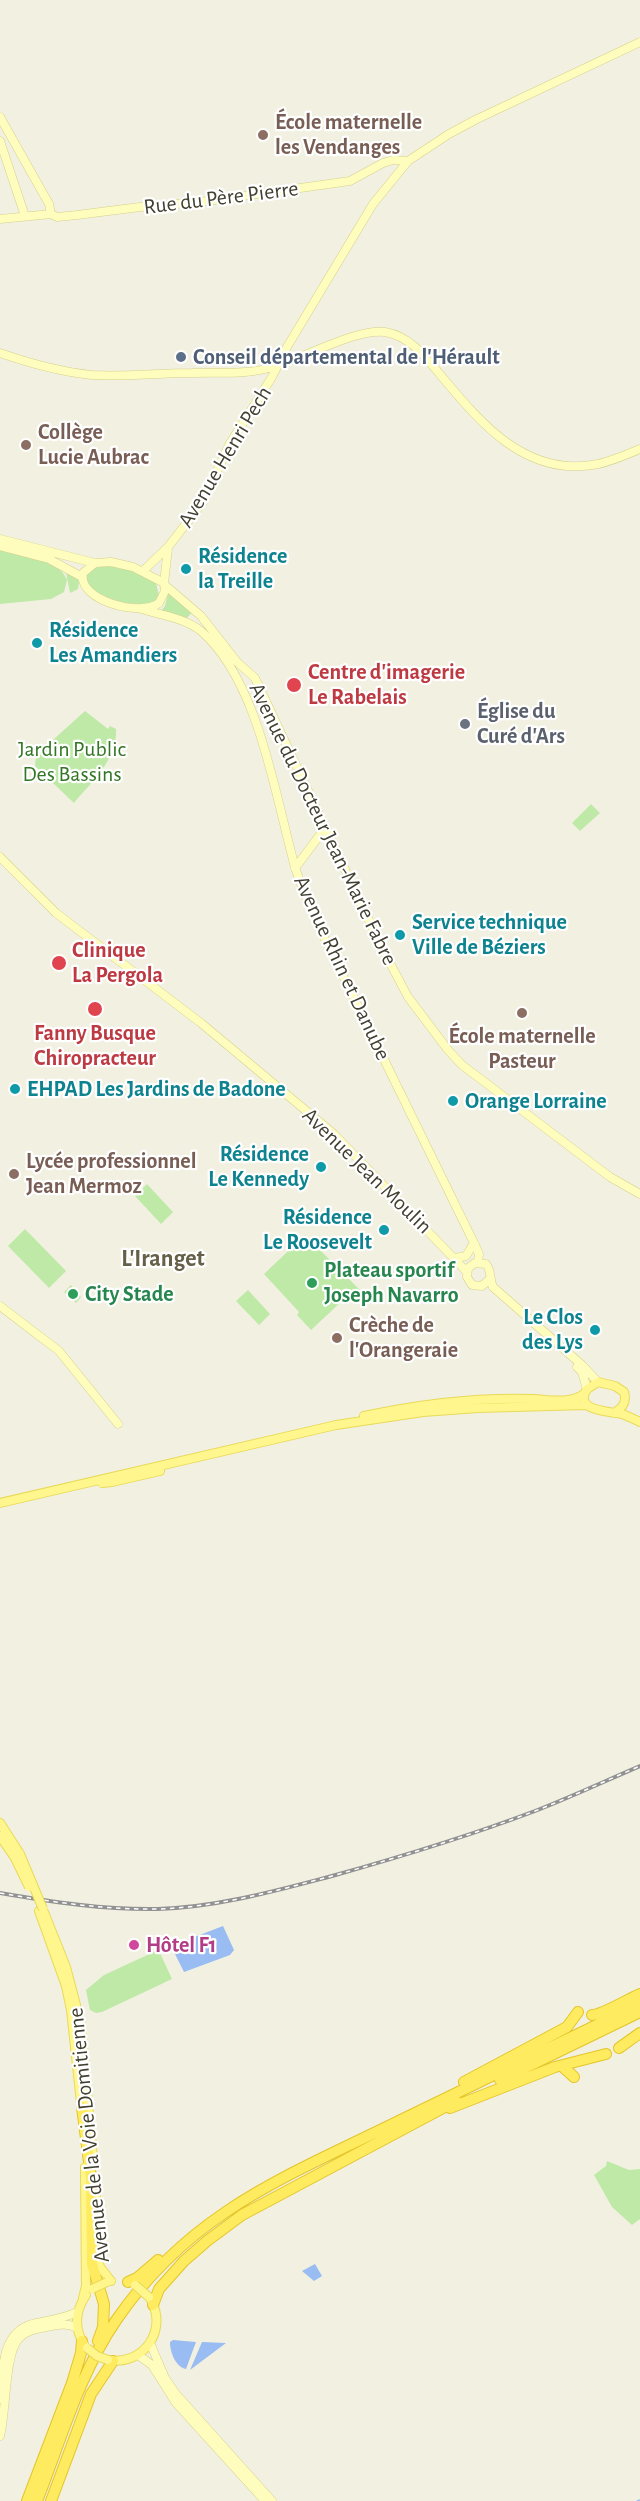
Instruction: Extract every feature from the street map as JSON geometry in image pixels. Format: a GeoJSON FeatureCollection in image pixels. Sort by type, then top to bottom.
{"type":"FeatureCollection","features":[{"type":"Feature","properties":{"kind":"highway"},"geometry":{"type":"LineString","coordinates":[[592,2015],[602,2014],[640,1994]]}},
{"type":"Feature","properties":{"kind":"highway"},"geometry":{"type":"LineString","coordinates":[[608,2024],[640,2004]]}},
{"type":"Feature","properties":{"kind":"highway"},"geometry":{"type":"LineString","coordinates":[[151,2301],[184,2261],[224,2228],[465,2081],[567,2027],[578,2012]]}},
{"type":"Feature","properties":{"kind":"highway"},"geometry":{"type":"LineString","coordinates":[[397,2122],[608,2024],[640,2012]]}},
{"type":"Feature","properties":{"kind":"highway"},"geometry":{"type":"LineString","coordinates":[[619,2048],[640,2033]]}},
{"type":"Feature","properties":{"kind":"highway"},"geometry":{"type":"LineString","coordinates":[[45,2501],[94,2372],[123,2323],[152,2286],[206,2233],[270,2192],[583,2036]]}},
{"type":"Feature","properties":{"kind":"highway"},"geometry":{"type":"LineString","coordinates":[[131,2284],[198,2223],[243,2192],[305,2160],[372,2139],[562,2066],[606,2054]]}},
{"type":"Feature","properties":{"kind":"highway"},"geometry":{"type":"LineString","coordinates":[[562,2066],[574,2077]]}},
{"type":"Feature","properties":{"kind":"highway"},"geometry":{"type":"LineString","coordinates":[[37,2501],[80,2389],[105,2338],[135,2295],[170,2257],[201,2229],[236,2204],[270,2184],[456,2101]]}},
{"type":"Feature","properties":{"kind":"highway"},"geometry":{"type":"LineString","coordinates":[[50,2467],[75,2389],[100,2337],[105,2316],[102,2295],[92,2264],[91,2178],[82,2107]]}},
{"type":"Feature","properties":{"kind":"highway"},"geometry":{"type":"LineString","coordinates":[[27,2501],[84,2345]]}},
{"type":"Feature","properties":{"kind":"highway"},"geometry":{"type":"LineString","coordinates":[[51,2501],[91,2394],[110,2361]]}},
{"type":"Feature","properties":{"kind":"main road"},"geometry":{"type":"LineString","coordinates":[[336,1425],[341,1421],[383,1412],[455,1402],[498,1399],[569,1400],[598,1382],[619,1387],[625,1397],[623,1405],[614,1413]]}},
{"type":"Feature","properties":{"kind":"main road"},"geometry":{"type":"LineString","coordinates":[[585,1391],[586,1405]]}},
{"type":"Feature","properties":{"kind":"main road"},"geometry":{"type":"LineString","coordinates":[[478,1408],[498,1399]]}},
{"type":"Feature","properties":{"kind":"main road"},"geometry":{"type":"LineString","coordinates":[[423,1412],[426,1408],[455,1402]]}},
{"type":"Feature","properties":{"kind":"main road"},"geometry":{"type":"LineString","coordinates":[[96,1483],[111,1476],[204,1457],[336,1425],[423,1412],[586,1405],[591,1409],[640,1420]]}},
{"type":"Feature","properties":{"kind":"main road"},"geometry":{"type":"LineString","coordinates":[[623,1405],[640,1420]]}},
{"type":"Feature","properties":{"kind":"main road"},"geometry":{"type":"LineString","coordinates":[[0,1503],[96,1483],[112,1482],[195,1462],[204,1457]]}},
{"type":"Feature","properties":{"kind":"main road","name":"Avenue de la Voie Domitienne"},"geometry":{"type":"LineString","coordinates":[[0,1823],[66,1967],[81,2024],[94,2162],[98,2260],[109,2282]]}},
{"type":"Feature","properties":{"kind":"main road","name":"Avenue de la Voie Domitienne"},"geometry":{"type":"LineString","coordinates":[[0,1836],[17,1856]]}},
{"type":"Feature","properties":{"kind":"main road","name":"Avenue de la Voie Domitienne"},"geometry":{"type":"LineString","coordinates":[[41,1910],[66,1986],[71,2010],[82,2107],[86,2190],[86,2286],[83,2298]]}},
{"type":"Feature","properties":{"kind":"main road"},"geometry":{"type":"LineString","coordinates":[[109,2282],[131,2284],[151,2301],[156,2327],[150,2343],[138,2355],[129,2360],[110,2361],[97,2356],[84,2345],[77,2328],[77,2312],[83,2298],[93,2289],[109,2282]]}},
{"type":"Feature","properties":{"kind":"street"},"geometry":{"type":"LineString","coordinates":[[279,365],[287,347],[373,204],[408,161],[475,120],[640,42]]}},
{"type":"Feature","properties":{"kind":"street"},"geometry":{"type":"LineString","coordinates":[[0,117],[49,204],[51,214]]}},
{"type":"Feature","properties":{"kind":"street"},"geometry":{"type":"LineString","coordinates":[[0,141],[26,216]]}},
{"type":"Feature","properties":{"kind":"street","name":"Rue du Père Pierre"},"geometry":{"type":"LineString","coordinates":[[0,219],[51,214],[57,217],[303,189],[350,181],[386,162],[408,161]]}},
{"type":"Feature","properties":{"kind":"street"},"geometry":{"type":"LineString","coordinates":[[386,162],[394,177]]}},
{"type":"Feature","properties":{"kind":"street"},"geometry":{"type":"LineString","coordinates":[[0,352],[63,371],[92,375],[267,370],[362,334],[386,332],[415,345],[488,429],[511,447],[533,458],[561,465],[587,466],[614,460],[640,448]]}},
{"type":"Feature","properties":{"kind":"street"},"geometry":{"type":"LineString","coordinates":[[287,347],[298,358]]}},
{"type":"Feature","properties":{"kind":"street"},"geometry":{"type":"LineString","coordinates":[[266,387],[267,370]]}},
{"type":"Feature","properties":{"kind":"street","name":"Avenue Henri Pech"},"geometry":{"type":"LineString","coordinates":[[143,571],[168,547],[203,502],[229,445],[266,387],[267,370]]}},
{"type":"Feature","properties":{"kind":"street","name":"Avenue du Docteur Jean-Marie Fabre"},"geometry":{"type":"LineString","coordinates":[[0,539],[95,563],[111,562],[143,571],[165,585],[201,616],[237,662],[255,678],[402,988],[453,1057],[610,1177],[640,1194]]}},
{"type":"Feature","properties":{"kind":"street"},"geometry":{"type":"LineString","coordinates":[[0,546],[49,559],[82,577],[85,569],[95,563]]}},
{"type":"Feature","properties":{"kind":"street","name":"Avenue Henri Pech"},"geometry":{"type":"LineString","coordinates":[[165,585],[168,547]]}},
{"type":"Feature","properties":{"kind":"street","name":"Avenue Rhin et Danube"},"geometry":{"type":"LineString","coordinates":[[82,577],[86,588],[103,600],[189,623],[200,631],[231,669],[253,713],[295,868],[323,935],[474,1243],[479,1254],[475,1263]]}},
{"type":"Feature","properties":{"kind":"street"},"geometry":{"type":"LineString","coordinates":[[141,609],[159,603],[165,585]]}},
{"type":"Feature","properties":{"kind":"street"},"geometry":{"type":"LineString","coordinates":[[295,868],[326,827]]}},
{"type":"Feature","properties":{"kind":"street"},"geometry":{"type":"LineString","coordinates":[[292,853],[301,855],[323,840],[333,844]]}},
{"type":"Feature","properties":{"kind":"street","name":"Avenue Jean Moulin"},"geometry":{"type":"LineString","coordinates":[[0,856],[56,913],[201,1023],[334,1134],[466,1272]]}},
{"type":"Feature","properties":{"kind":"street"},"geometry":{"type":"LineString","coordinates":[[455,1258],[466,1256],[474,1243]]}},
{"type":"Feature","properties":{"kind":"street","name":"Avenue Jean Moulin"},"geometry":{"type":"LineString","coordinates":[[455,1258],[475,1263]]}},
{"type":"Feature","properties":{"kind":"street"},"geometry":{"type":"LineString","coordinates":[[585,1391],[582,1372],[521,1316],[482,1286],[468,1281],[466,1272],[475,1263],[488,1267],[494,1287],[598,1382]]}},
{"type":"Feature","properties":{"kind":"street"},"geometry":{"type":"LineString","coordinates":[[482,1286],[490,1279]]}},
{"type":"Feature","properties":{"kind":"street"},"geometry":{"type":"LineString","coordinates":[[0,1306],[59,1351],[118,1424]]}},
{"type":"Feature","properties":{"kind":"street"},"geometry":{"type":"LineString","coordinates":[[0,2399],[6,2350],[16,2333],[32,2324],[77,2312]]}},
{"type":"Feature","properties":{"kind":"street"},"geometry":{"type":"LineString","coordinates":[[0,2436],[11,2354],[18,2339],[34,2329],[68,2324],[77,2328]]}},
{"type":"Feature","properties":{"kind":"street"},"geometry":{"type":"LineString","coordinates":[[150,2343],[165,2378],[176,2394],[272,2501]]}},
{"type":"Feature","properties":{"kind":"street"},"geometry":{"type":"LineString","coordinates":[[138,2355],[152,2365],[176,2403],[265,2501]]}},
{"type":"Feature","properties":{"kind":"green space"},"geometry":{"type":"Polygon","coordinates":[[[0,549],[38,558],[56,566],[67,580],[64,592],[51,599],[0,604],[0,549]]]}},
{"type":"Feature","properties":{"kind":"green space"},"geometry":{"type":"Polygon","coordinates":[[[104,565],[130,570],[156,583],[159,596],[155,603],[136,604],[119,601],[86,586],[86,571],[104,565]]]}},
{"type":"Feature","properties":{"kind":"green space"},"geometry":{"type":"Polygon","coordinates":[[[66,572],[77,577],[79,582],[78,589],[70,593],[66,572]]]}},
{"type":"Feature","properties":{"kind":"green space"},"geometry":{"type":"Polygon","coordinates":[[[169,590],[193,611],[186,619],[160,612],[165,606],[169,590]]]}},
{"type":"Feature","properties":{"kind":"green space","name":"Jardin Public Des Bassins"},"geometry":{"type":"Polygon","coordinates":[[[85,711],[108,729],[110,726],[116,729],[116,740],[108,760],[96,778],[74,803],[35,766],[36,756],[43,754],[44,748],[85,711]]]}},
{"type":"Feature","properties":{"kind":"green space"},"geometry":{"type":"Polygon","coordinates":[[[591,804],[600,813],[580,831],[572,823],[591,804]]]}},
{"type":"Feature","properties":{"kind":"green space"},"geometry":{"type":"Polygon","coordinates":[[[147,1184],[173,1212],[161,1224],[135,1196],[147,1184]]]}},
{"type":"Feature","properties":{"kind":"green space"},"geometry":{"type":"Polygon","coordinates":[[[25,1229],[66,1271],[49,1288],[8,1246],[25,1229]]]}},
{"type":"Feature","properties":{"kind":"green space","name":"Plateau sportif Joseph Navarro"},"geometry":{"type":"Polygon","coordinates":[[[305,1235],[361,1291],[345,1305],[342,1301],[311,1330],[297,1315],[299,1312],[264,1274],[305,1235]]]}},
{"type":"Feature","properties":{"kind":"green space","name":"City Stade"},"geometry":{"type":"Polygon","coordinates":[[[71,1285],[81,1297],[76,1303],[64,1292],[71,1285]]]}},
{"type":"Feature","properties":{"kind":"green space"},"geometry":{"type":"Polygon","coordinates":[[[248,1290],[270,1314],[259,1325],[236,1301],[248,1290]]]}},
{"type":"Feature","properties":{"kind":"green space"},"geometry":{"type":"Polygon","coordinates":[[[156,1951],[160,1953],[172,1979],[102,2012],[96,2013],[90,2010],[86,1990],[104,1975],[156,1951]]]}},
{"type":"Feature","properties":{"kind":"green space"},"geometry":{"type":"Polygon","coordinates":[[[607,2161],[629,2170],[640,2169],[640,2219],[632,2225],[612,2207],[594,2175],[606,2166],[607,2161]]]}},
{"type":"Feature","properties":{"kind":"water"},"geometry":{"type":"Polygon","coordinates":[[[223,1926],[234,1950],[230,1955],[184,1972],[171,1946],[223,1926]]]}},
{"type":"Feature","properties":{"kind":"water"},"geometry":{"type":"Polygon","coordinates":[[[315,2264],[322,2276],[314,2281],[302,2271],[315,2264]]]}},
{"type":"Feature","properties":{"kind":"water"},"geometry":{"type":"Polygon","coordinates":[[[173,2340],[196,2342],[186,2369],[179,2365],[172,2355],[170,2342],[173,2340]]]}},
{"type":"Feature","properties":{"kind":"water"},"geometry":{"type":"Polygon","coordinates":[[[202,2342],[226,2343],[190,2370],[202,2342]]]}},
{"type":"Feature","properties":{"kind":"railway"},"geometry":{"type":"LineString","coordinates":[[0,1893],[79,1905],[138,1909],[180,1908],[246,1897],[332,1876],[460,1838],[535,1811],[640,1766]]}},
{"type":"Feature","properties":{"kind":"place","name":"École maternelle les Vendanges"},"geometry":{"type":"Point","coordinates":[263,135]}},
{"type":"Feature","properties":{"kind":"place","name":"Conseil départemental de l'Hérault"},"geometry":{"type":"Point","coordinates":[181,357]}},
{"type":"Feature","properties":{"kind":"place","name":"Collège Lucie Aubrac"},"geometry":{"type":"Point","coordinates":[26,445]}},
{"type":"Feature","properties":{"kind":"place","name":"Résidence la Treille"},"geometry":{"type":"Point","coordinates":[186,569]}},
{"type":"Feature","properties":{"kind":"place","name":"Résidence Les Amandiers"},"geometry":{"type":"Point","coordinates":[37,643]}},
{"type":"Feature","properties":{"kind":"place","name":"Centre d'imagerie Le Rabelais"},"geometry":{"type":"Point","coordinates":[294,685]}},
{"type":"Feature","properties":{"kind":"place","name":"Église du Curé d'Ars"},"geometry":{"type":"Point","coordinates":[465,724]}},
{"type":"Feature","properties":{"kind":"place","name":"Service technique Ville de Béziers"},"geometry":{"type":"Point","coordinates":[400,935]}},
{"type":"Feature","properties":{"kind":"place","name":"Clinique La Pergola"},"geometry":{"type":"Point","coordinates":[59,963]}},
{"type":"Feature","properties":{"kind":"place","name":"Fanny Busque Chiropracteur"},"geometry":{"type":"Point","coordinates":[95,1009]}},
{"type":"Feature","properties":{"kind":"place","name":"École maternelle Pasteur"},"geometry":{"type":"Point","coordinates":[522,1013]}},
{"type":"Feature","properties":{"kind":"place","name":"EHPAD Les Jardins de Badone"},"geometry":{"type":"Point","coordinates":[15,1089]}},
{"type":"Feature","properties":{"kind":"place","name":"Orange Lorraine"},"geometry":{"type":"Point","coordinates":[453,1101]}},
{"type":"Feature","properties":{"kind":"place","name":"Résidence Le Kennedy"},"geometry":{"type":"Point","coordinates":[321,1167]}},
{"type":"Feature","properties":{"kind":"place","name":"Lycée professionnel Jean Mermoz"},"geometry":{"type":"Point","coordinates":[14,1174]}},
{"type":"Feature","properties":{"kind":"place","name":"Résidence Le Roosevelt"},"geometry":{"type":"Point","coordinates":[384,1230]}},
{"type":"Feature","properties":{"kind":"place","name":"Plateau sportif Joseph Navarro"},"geometry":{"type":"Point","coordinates":[312,1283]}},
{"type":"Feature","properties":{"kind":"place","name":"City Stade"},"geometry":{"type":"Point","coordinates":[73,1294]}},
{"type":"Feature","properties":{"kind":"place","name":"Le Clos des Lys"},"geometry":{"type":"Point","coordinates":[595,1330]}},
{"type":"Feature","properties":{"kind":"place","name":"Crèche de l'Orangeraie"},"geometry":{"type":"Point","coordinates":[337,1338]}},
{"type":"Feature","properties":{"kind":"place","name":"Hôtel F1"},"geometry":{"type":"Point","coordinates":[134,1945]}},
{"type":"Feature","properties":{"kind":"district","name":"L'Iranget"},"geometry":{"type":"Point","coordinates":[163,1259]}}]}
